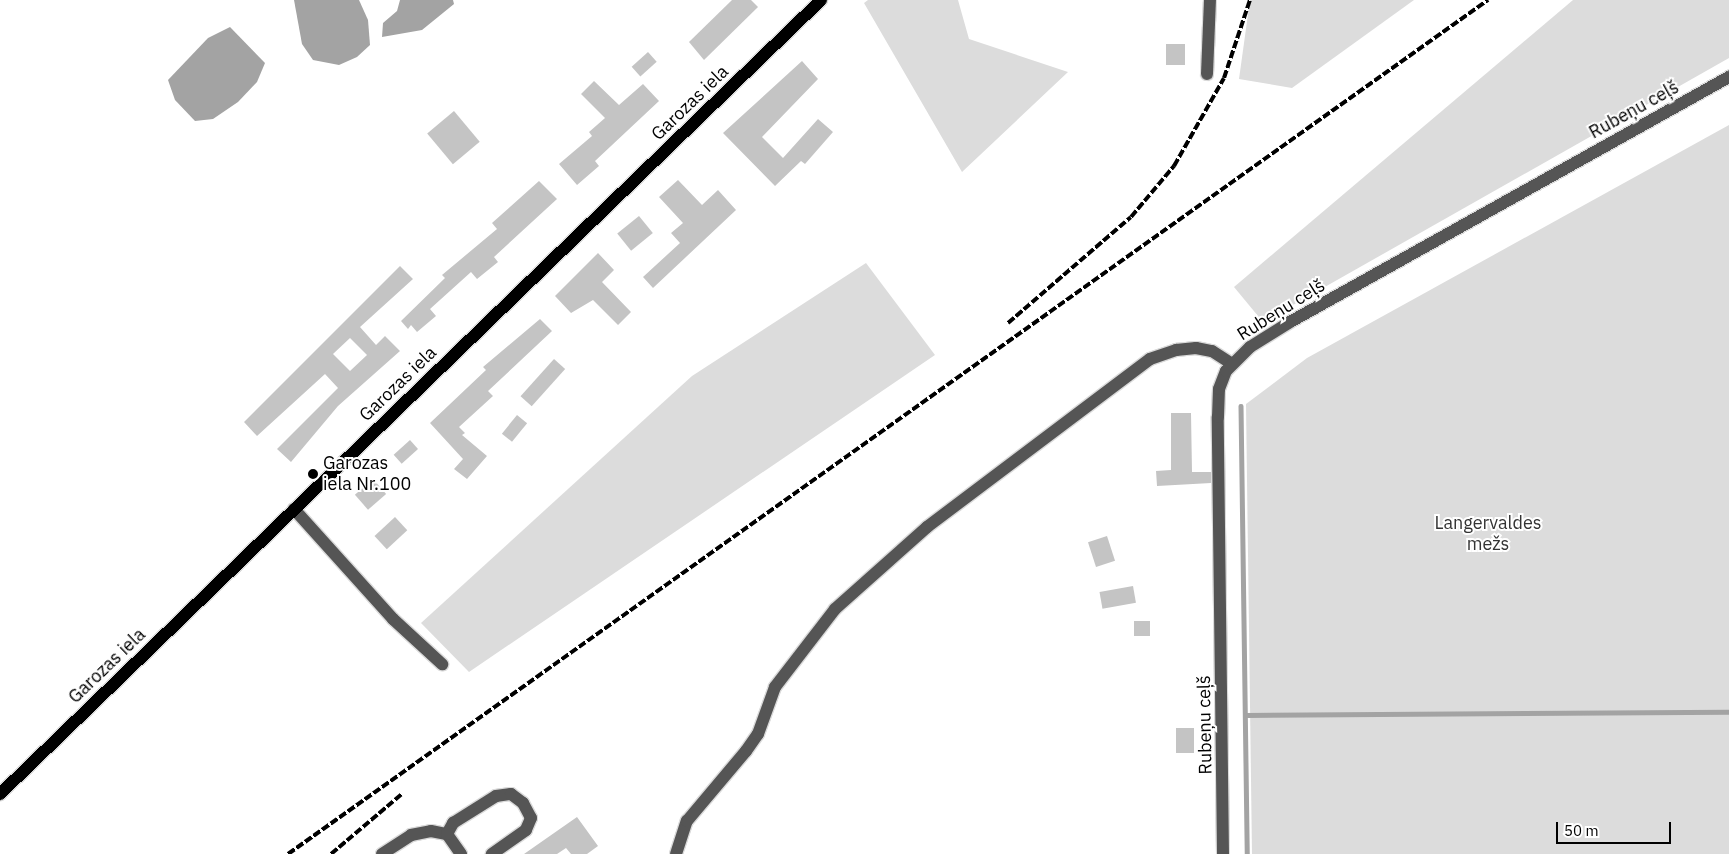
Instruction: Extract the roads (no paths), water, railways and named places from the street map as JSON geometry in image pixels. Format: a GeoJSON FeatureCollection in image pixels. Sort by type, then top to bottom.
{"type":"FeatureCollection","features":[{"type":"Feature","properties":{"kind":"main road","name":"Garozas iela"},"geometry":{"type":"LineString","coordinates":[[0,794],[821,0]]}},
{"type":"Feature","properties":{"kind":"street"},"geometry":{"type":"LineString","coordinates":[[1207,74],[1210,0]]}},
{"type":"Feature","properties":{"kind":"street","name":"Rubeņu ceļš"},"geometry":{"type":"LineString","coordinates":[[1223,854],[1218,417],[1219,389],[1232,364],[1290,322],[1729,77]]}},
{"type":"Feature","properties":{"kind":"street"},"geometry":{"type":"LineString","coordinates":[[676,854],[687,821],[758,734],[781,679],[835,609],[913,540],[1150,359],[1176,350],[1196,348],[1212,351],[1232,364]]}},
{"type":"Feature","properties":{"kind":"street"},"geometry":{"type":"LineString","coordinates":[[294,510],[393,619],[442,664]]}},
{"type":"Feature","properties":{"kind":"street"},"geometry":{"type":"LineString","coordinates":[[447,834],[453,823],[471,811],[496,796],[511,794],[523,803],[531,818],[526,830],[492,854]]}},
{"type":"Feature","properties":{"kind":"street"},"geometry":{"type":"LineString","coordinates":[[382,854],[411,835],[431,831],[447,834],[461,854]]}},
{"type":"Feature","properties":{"kind":"waterway"},"geometry":{"type":"LineString","coordinates":[[1241,406],[1247,854]]}},
{"type":"Feature","properties":{"kind":"waterway"},"geometry":{"type":"LineString","coordinates":[[1246,715],[1729,712]]}},
{"type":"Feature","properties":{"kind":"railway"},"geometry":{"type":"LineString","coordinates":[[1008,323],[1131,217],[1174,166],[1224,78],[1250,0]]}},
{"type":"Feature","properties":{"kind":"railway"},"geometry":{"type":"LineString","coordinates":[[288,854],[1488,0]]}},
{"type":"Feature","properties":{"kind":"railway"},"geometry":{"type":"LineString","coordinates":[[331,854],[403,793]]}},
{"type":"Feature","properties":{"kind":"place","name":"Garozas iela Nr.100"},"geometry":{"type":"Point","coordinates":[313,474]}},
{"type":"Feature","properties":{"kind":"park label","name":"Langervaldes mežs"},"geometry":{"type":"Point","coordinates":[1488,534]}}]}
